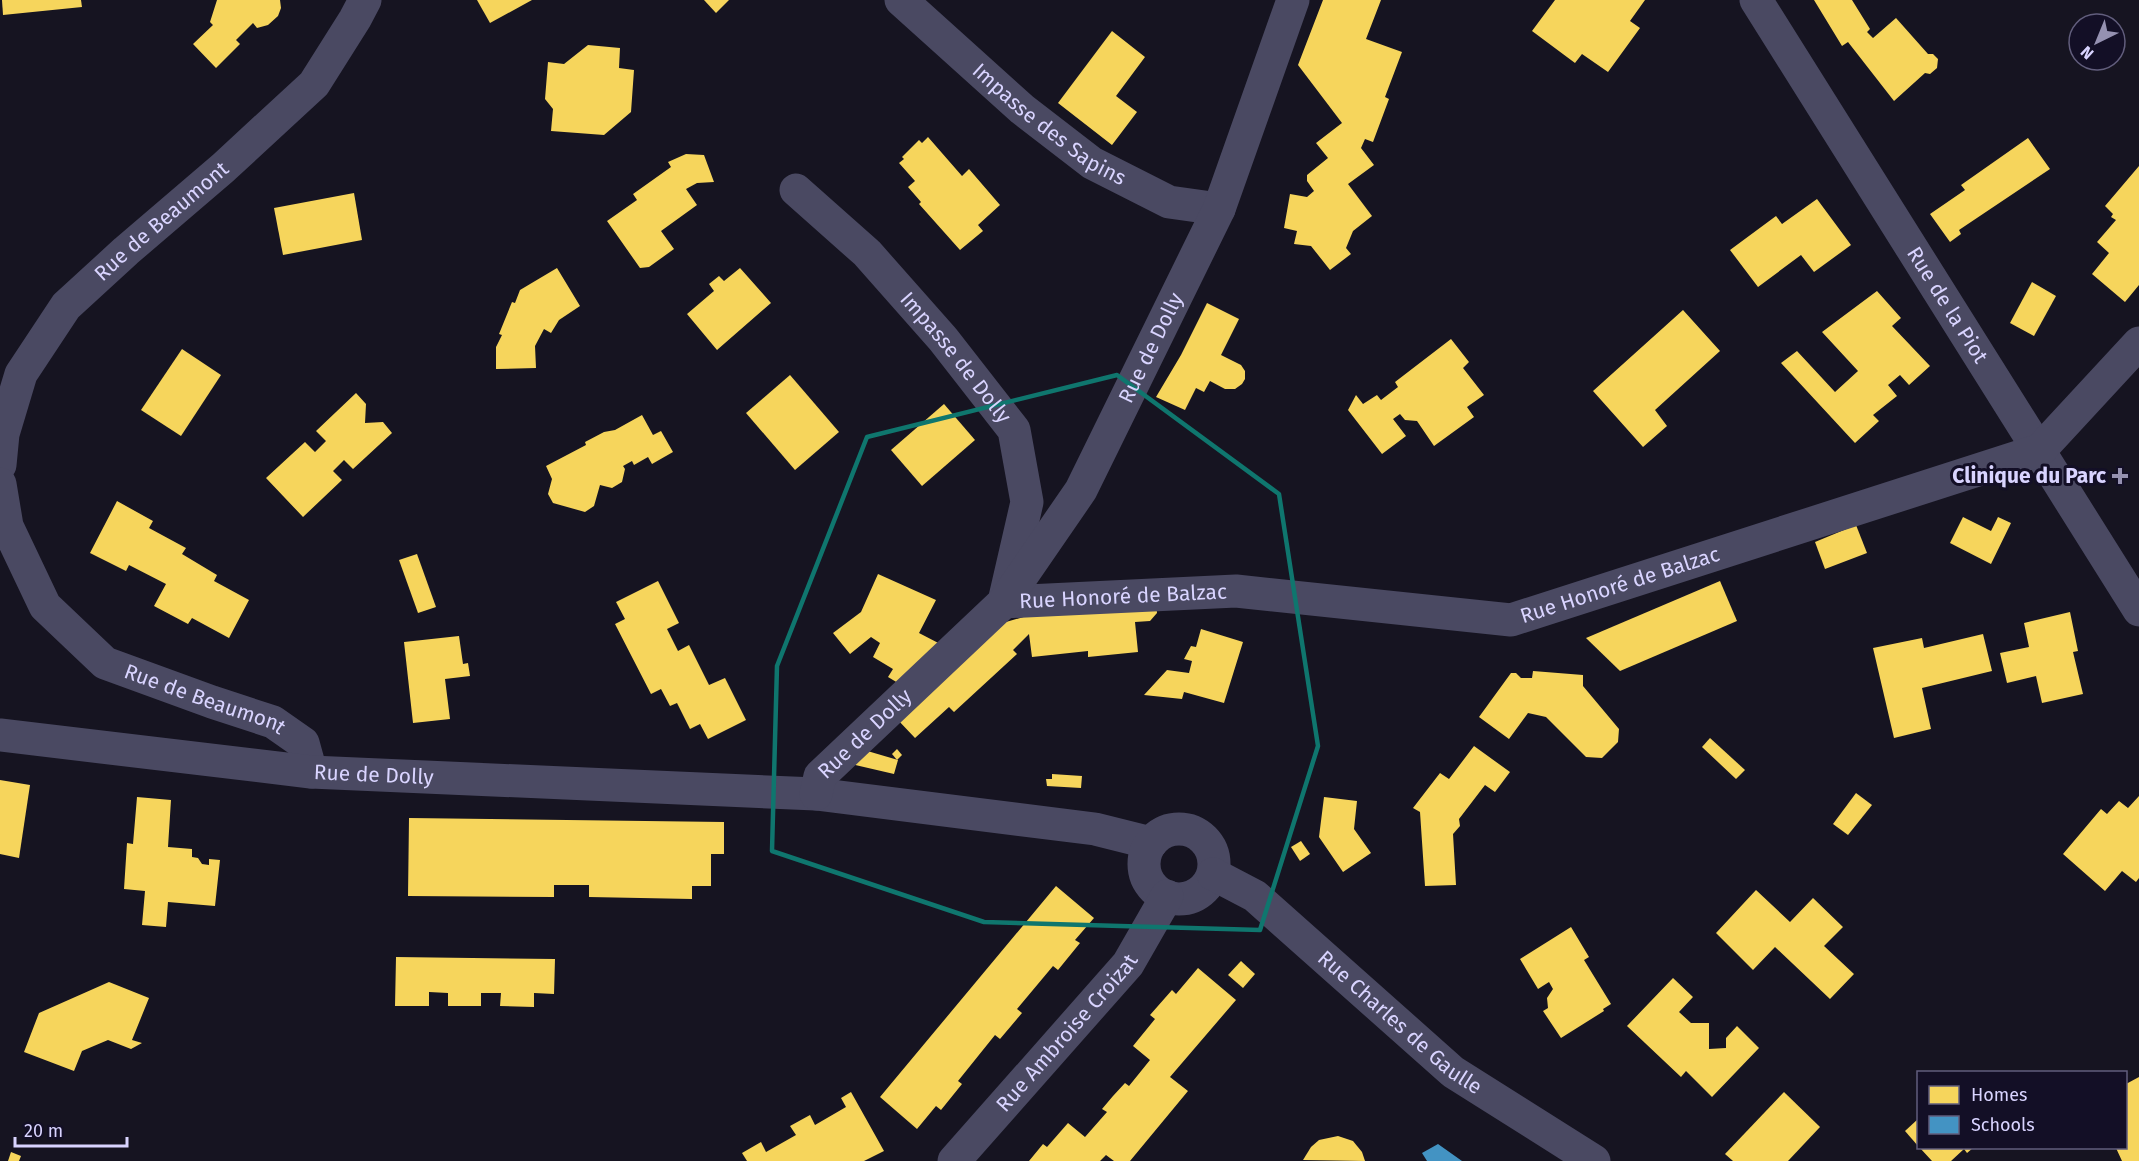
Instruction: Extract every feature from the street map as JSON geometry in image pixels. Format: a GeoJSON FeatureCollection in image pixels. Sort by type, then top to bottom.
{"type":"FeatureCollection","features":[{"type":"Feature","properties":{"kind":"street","name":"Rue de Beaumont"},"geometry":{"type":"LineString","coordinates":[[0,465],[3,434],[21,374],[66,306],[223,168],[314,84],[365,0]]}},
{"type":"Feature","properties":{"kind":"street","name":"Impasse des Sapins"},"geometry":{"type":"LineString","coordinates":[[901,0],[1022,109],[1092,163],[1169,202],[1219,209]]}},
{"type":"Feature","properties":{"kind":"street","name":"Rue de Dolly"},"geometry":{"type":"LineString","coordinates":[[0,735],[311,772],[816,794],[820,776],[1004,602],[1081,490],[1219,209],[1293,0]]}},
{"type":"Feature","properties":{"kind":"street","name":"Rue de la Piot"},"geometry":{"type":"LineString","coordinates":[[1756,0],[2139,610]]}},
{"type":"Feature","properties":{"kind":"street","name":"Impasse de Dolly"},"geometry":{"type":"LineString","coordinates":[[796,190],[867,253],[943,339],[1014,430],[1027,502],[1004,602]]}},
{"type":"Feature","properties":{"kind":"street","name":"Rue Honoré de Balzac"},"geometry":{"type":"LineString","coordinates":[[1004,602],[1236,591],[1511,620],[2040,450],[2139,343]]}},
{"type":"Feature","properties":{"kind":"street","name":"Rue de Beaumont"},"geometry":{"type":"LineString","coordinates":[[0,484],[7,526],[45,606],[105,663],[273,722],[303,743],[311,772]]}},
{"type":"Feature","properties":{"kind":"street"},"geometry":{"type":"LineString","coordinates":[[816,794],[1095,830],[1151,843]]}},
{"type":"Feature","properties":{"kind":"street"},"geometry":{"type":"LineString","coordinates":[[1179,829],[1190,831],[1207,843],[1212,853],[1213,874],[1208,884],[1199,892],[1189,898],[1178,899],[1157,891],[1150,883],[1144,863],[1151,843],[1159,835],[1179,829]]}},
{"type":"Feature","properties":{"kind":"street","name":"Rue Charles de Gaulle"},"geometry":{"type":"LineString","coordinates":[[1213,874],[1256,896],[1453,1072],[1594,1161]]}},
{"type":"Feature","properties":{"kind":"street","name":"Rue Ambroise Croizat"},"geometry":{"type":"LineString","coordinates":[[954,1161],[1128,964],[1167,896]]}},
{"type":"Feature","properties":{"kind":"highlighted area"},"geometry":{"type":"Polygon","coordinates":[[[1117,375],[1279,494],[1318,746],[1260,930],[984,922],[772,851],[777,666],[867,437],[1117,375]]]}},
{"type":"Feature","properties":{"kind":"building: Homes"},"geometry":{"type":"Polygon","coordinates":[[[2,0],[81,0],[82,7],[3,15],[2,0]]]}},
{"type":"Feature","properties":{"kind":"building: Homes"},"geometry":{"type":"Polygon","coordinates":[[[217,0],[280,0],[281,8],[278,16],[268,25],[257,28],[253,23],[236,40],[240,44],[216,68],[193,44],[213,25],[210,22],[217,0]]]}},
{"type":"Feature","properties":{"kind":"building: Homes"},"geometry":{"type":"Polygon","coordinates":[[[477,0],[532,0],[490,23],[477,0]]]}},
{"type":"Feature","properties":{"kind":"building: Homes"},"geometry":{"type":"Polygon","coordinates":[[[704,0],[729,0],[716,13],[704,0]]]}},
{"type":"Feature","properties":{"kind":"building: Homes"},"geometry":{"type":"Polygon","coordinates":[[[1323,0],[1381,0],[1366,39],[1402,52],[1385,97],[1389,99],[1373,142],[1365,139],[1361,148],[1374,165],[1348,184],[1372,216],[1353,231],[1346,248],[1351,254],[1330,270],[1311,246],[1294,244],[1297,231],[1284,228],[1290,194],[1307,197],[1314,191],[1307,181],[1307,175],[1328,158],[1316,143],[1342,123],[1298,65],[1323,0]]]}},
{"type":"Feature","properties":{"kind":"building: Homes"},"geometry":{"type":"Polygon","coordinates":[[[1555,0],[1645,0],[1630,21],[1640,28],[1608,72],[1582,54],[1575,63],[1532,31],[1555,0]]]}},
{"type":"Feature","properties":{"kind":"building: Homes"},"geometry":{"type":"Polygon","coordinates":[[[1814,0],[1852,0],[1870,29],[1867,32],[1873,38],[1896,18],[1928,54],[1933,54],[1938,59],[1937,68],[1930,74],[1925,73],[1894,101],[1848,42],[1842,46],[1814,0]]]}},
{"type":"Feature","properties":{"kind":"building: Homes"},"geometry":{"type":"Polygon","coordinates":[[[1112,31],[1145,57],[1116,96],[1137,112],[1112,145],[1058,103],[1112,31]]]}},
{"type":"Feature","properties":{"kind":"building: Homes"},"geometry":{"type":"Polygon","coordinates":[[[588,45],[620,48],[619,68],[634,70],[631,112],[604,135],[551,131],[553,109],[545,99],[548,62],[564,64],[588,45]]]}},
{"type":"Feature","properties":{"kind":"building: Homes"},"geometry":{"type":"Polygon","coordinates":[[[928,137],[962,176],[969,169],[1000,205],[978,225],[983,231],[960,250],[919,204],[921,202],[908,187],[915,181],[899,163],[919,140],[922,143],[928,137]]]}},
{"type":"Feature","properties":{"kind":"building: Homes"},"geometry":{"type":"Polygon","coordinates":[[[2028,138],[2050,169],[1959,230],[1961,234],[1950,242],[1930,214],[1965,190],[1961,185],[2028,138]]]}},
{"type":"Feature","properties":{"kind":"building: Homes"},"geometry":{"type":"Polygon","coordinates":[[[686,154],[704,155],[714,182],[697,183],[686,189],[697,205],[661,231],[674,249],[649,267],[640,268],[607,221],[637,200],[633,194],[671,167],[668,162],[686,154]]]}},
{"type":"Feature","properties":{"kind":"building: Homes"},"geometry":{"type":"Polygon","coordinates":[[[2139,166],[2139,285],[2125,302],[2092,274],[2109,253],[2097,242],[2116,220],[2111,217],[2113,214],[2105,206],[2139,166]]]}},
{"type":"Feature","properties":{"kind":"building: Homes"},"geometry":{"type":"Polygon","coordinates":[[[354,193],[362,240],[283,255],[274,208],[354,193]]]}},
{"type":"Feature","properties":{"kind":"building: Homes"},"geometry":{"type":"Polygon","coordinates":[[[1817,199],[1851,245],[1814,272],[1801,255],[1758,287],[1730,250],[1776,216],[1782,224],[1817,199]]]}},
{"type":"Feature","properties":{"kind":"building: Homes"},"geometry":{"type":"Polygon","coordinates":[[[557,268],[580,306],[559,320],[551,333],[544,329],[535,346],[536,368],[496,369],[496,347],[502,335],[499,334],[512,302],[515,303],[520,290],[557,268]]]}},
{"type":"Feature","properties":{"kind":"building: Homes"},"geometry":{"type":"Polygon","coordinates":[[[740,268],[771,303],[717,350],[687,314],[714,291],[709,284],[719,276],[724,281],[740,268]]]}},
{"type":"Feature","properties":{"kind":"building: Homes"},"geometry":{"type":"Polygon","coordinates":[[[2032,282],[2056,296],[2034,336],[2010,323],[2032,282]]]}},
{"type":"Feature","properties":{"kind":"building: Homes"},"geometry":{"type":"Polygon","coordinates":[[[1877,291],[1901,318],[1892,326],[1930,366],[1909,385],[1900,375],[1888,385],[1897,396],[1873,415],[1879,421],[1855,443],[1781,363],[1797,351],[1835,392],[1858,371],[1822,332],[1877,291]]]}},
{"type":"Feature","properties":{"kind":"building: Homes"},"geometry":{"type":"Polygon","coordinates":[[[1207,303],[1239,319],[1221,355],[1241,365],[1245,371],[1245,379],[1235,389],[1225,389],[1210,381],[1204,392],[1196,388],[1185,410],[1156,397],[1181,355],[1207,303]]]}},
{"type":"Feature","properties":{"kind":"building: Homes"},"geometry":{"type":"Polygon","coordinates":[[[1683,310],[1720,351],[1655,410],[1667,426],[1643,447],[1593,391],[1683,310]]]}},
{"type":"Feature","properties":{"kind":"building: Homes"},"geometry":{"type":"Polygon","coordinates":[[[1451,339],[1469,362],[1463,368],[1484,395],[1467,407],[1474,417],[1434,446],[1417,421],[1405,420],[1400,414],[1393,419],[1406,436],[1382,454],[1348,410],[1356,395],[1363,404],[1377,395],[1381,400],[1398,387],[1395,382],[1451,339]]]}},
{"type":"Feature","properties":{"kind":"building: Homes"},"geometry":{"type":"Polygon","coordinates":[[[182,349],[221,375],[181,436],[141,410],[182,349]]]}},
{"type":"Feature","properties":{"kind":"building: Homes"},"geometry":{"type":"Polygon","coordinates":[[[790,375],[839,432],[795,470],[746,413],[790,375]]]}},
{"type":"Feature","properties":{"kind":"building: Homes"},"geometry":{"type":"Polygon","coordinates":[[[356,393],[366,404],[365,423],[383,422],[392,433],[353,469],[344,460],[333,471],[342,480],[303,517],[266,478],[305,442],[315,452],[326,441],[316,431],[356,393]]]}},
{"type":"Feature","properties":{"kind":"building: Homes"},"geometry":{"type":"Polygon","coordinates":[[[944,404],[975,440],[922,486],[891,450],[944,404]]]}},
{"type":"Feature","properties":{"kind":"building: Homes"},"geometry":{"type":"Polygon","coordinates":[[[642,415],[653,435],[661,431],[673,452],[652,464],[648,457],[634,465],[632,461],[623,466],[625,469],[622,482],[612,488],[600,485],[594,506],[585,512],[553,503],[548,494],[552,479],[546,466],[586,445],[585,442],[604,432],[615,430],[642,415]]]}},
{"type":"Feature","properties":{"kind":"building: Homes"},"geometry":{"type":"Polygon","coordinates":[[[117,501],[153,521],[149,528],[186,548],[182,554],[217,575],[214,581],[249,600],[229,638],[192,618],[188,624],[154,606],[166,584],[129,565],[126,571],[90,553],[117,501]]]}},
{"type":"Feature","properties":{"kind":"building: Homes"},"geometry":{"type":"Polygon","coordinates":[[[1963,517],[1991,531],[1998,517],[2011,523],[1991,564],[1950,543],[1963,517]]]}},
{"type":"Feature","properties":{"kind":"building: Homes"},"geometry":{"type":"Polygon","coordinates":[[[1856,525],[1867,553],[1825,569],[1815,542],[1856,525]]]}},
{"type":"Feature","properties":{"kind":"building: Homes"},"geometry":{"type":"Polygon","coordinates":[[[417,554],[436,607],[418,613],[399,560],[417,554]]]}},
{"type":"Feature","properties":{"kind":"building: Homes"},"geometry":{"type":"Polygon","coordinates":[[[878,574],[936,600],[919,633],[946,647],[903,686],[888,677],[893,669],[873,657],[880,643],[871,637],[850,654],[833,633],[861,612],[878,574]]]}},
{"type":"Feature","properties":{"kind":"building: Homes"},"geometry":{"type":"Polygon","coordinates":[[[658,581],[679,623],[667,629],[678,651],[689,645],[709,685],[725,678],[746,720],[708,739],[700,724],[690,729],[677,703],[670,706],[661,689],[651,694],[615,624],[625,619],[616,602],[658,581]]]}},
{"type":"Feature","properties":{"kind":"building: Homes"},"geometry":{"type":"Polygon","coordinates":[[[1720,581],[1737,621],[1620,671],[1586,638],[1720,581]]]}},
{"type":"Feature","properties":{"kind":"building: Homes"},"geometry":{"type":"Polygon","coordinates":[[[1156,599],[1157,613],[1150,621],[1135,622],[1138,652],[1088,657],[1088,651],[1032,657],[1029,634],[1013,650],[1017,654],[954,712],[949,707],[915,738],[897,719],[999,624],[1027,616],[1156,599]]]}},
{"type":"Feature","properties":{"kind":"building: Homes"},"geometry":{"type":"Polygon","coordinates":[[[2070,612],[2078,651],[2073,652],[2083,694],[2042,703],[2036,676],[2007,683],[2000,653],[2029,647],[2024,623],[2070,612]]]}},
{"type":"Feature","properties":{"kind":"building: Homes"},"geometry":{"type":"Polygon","coordinates":[[[1201,629],[1243,642],[1224,703],[1184,692],[1182,699],[1144,695],[1167,670],[1189,673],[1192,661],[1184,659],[1191,646],[1196,647],[1201,629]]]}},
{"type":"Feature","properties":{"kind":"building: Homes"},"geometry":{"type":"Polygon","coordinates":[[[1983,634],[1992,671],[1922,688],[1931,729],[1894,738],[1873,648],[1922,638],[1924,648],[1983,634]]]}},
{"type":"Feature","properties":{"kind":"building: Homes"},"geometry":{"type":"Polygon","coordinates":[[[459,636],[463,664],[468,663],[470,676],[445,679],[450,719],[413,723],[404,642],[459,636]]]}},
{"type":"Feature","properties":{"kind":"building: Homes"},"geometry":{"type":"Polygon","coordinates":[[[1533,671],[1583,675],[1583,686],[1619,729],[1618,742],[1602,758],[1586,757],[1546,717],[1528,713],[1509,739],[1479,717],[1511,673],[1516,673],[1521,678],[1532,678],[1533,671]]]}},
{"type":"Feature","properties":{"kind":"building: Homes"},"geometry":{"type":"Polygon","coordinates":[[[1710,738],[1745,770],[1736,779],[1702,747],[1710,738]]]}},
{"type":"Feature","properties":{"kind":"building: Homes"},"geometry":{"type":"Polygon","coordinates":[[[1474,746],[1510,772],[1495,792],[1485,785],[1459,819],[1460,826],[1453,834],[1456,885],[1425,886],[1420,812],[1413,808],[1440,773],[1449,779],[1474,746]]]}},
{"type":"Feature","properties":{"kind":"building: Homes"},"geometry":{"type":"Polygon","coordinates":[[[897,749],[902,755],[897,760],[892,754],[897,749]]]}},
{"type":"Feature","properties":{"kind":"building: Homes"},"geometry":{"type":"Polygon","coordinates":[[[864,750],[898,760],[894,774],[851,764],[864,750]]]}},
{"type":"Feature","properties":{"kind":"building: Homes"},"geometry":{"type":"Polygon","coordinates":[[[1052,774],[1082,776],[1081,788],[1047,786],[1046,779],[1052,779],[1052,774]]]}},
{"type":"Feature","properties":{"kind":"building: Homes"},"geometry":{"type":"Polygon","coordinates":[[[0,780],[30,785],[19,858],[0,854],[0,780]]]}},
{"type":"Feature","properties":{"kind":"building: Homes"},"geometry":{"type":"Polygon","coordinates":[[[1856,793],[1872,805],[1848,835],[1833,824],[1856,793]]]}},
{"type":"Feature","properties":{"kind":"building: Homes"},"geometry":{"type":"Polygon","coordinates":[[[2139,796],[2139,878],[2136,882],[2122,871],[2105,891],[2063,854],[2101,809],[2107,814],[2119,801],[2128,808],[2139,796]]]}},
{"type":"Feature","properties":{"kind":"building: Homes"},"geometry":{"type":"Polygon","coordinates":[[[137,797],[171,800],[168,847],[192,849],[192,857],[198,858],[202,864],[209,865],[209,859],[220,860],[215,906],[168,902],[166,927],[142,925],[145,891],[124,889],[127,843],[133,844],[137,797]]]}},
{"type":"Feature","properties":{"kind":"building: Homes"},"geometry":{"type":"Polygon","coordinates":[[[1324,797],[1357,801],[1354,829],[1371,853],[1343,872],[1319,837],[1324,797]]]}},
{"type":"Feature","properties":{"kind":"building: Homes"},"geometry":{"type":"Polygon","coordinates":[[[409,818],[724,822],[724,854],[711,854],[711,886],[692,886],[692,899],[589,897],[589,885],[554,885],[554,897],[408,896],[409,818]]]}},
{"type":"Feature","properties":{"kind":"building: Homes"},"geometry":{"type":"Polygon","coordinates":[[[1301,841],[1310,854],[1300,861],[1291,847],[1301,841]]]}},
{"type":"Feature","properties":{"kind":"building: Homes"},"geometry":{"type":"Polygon","coordinates":[[[1056,886],[1094,918],[1075,940],[1080,943],[1058,970],[1053,966],[1017,1009],[1022,1013],[1000,1039],[995,1035],[958,1081],[962,1084],[941,1110],[936,1106],[917,1129],[880,1097],[1056,886]]]}},
{"type":"Feature","properties":{"kind":"building: Homes"},"geometry":{"type":"Polygon","coordinates":[[[1756,890],[1790,922],[1813,898],[1843,927],[1824,946],[1854,974],[1830,999],[1775,947],[1753,970],[1716,933],[1756,890]]]}},
{"type":"Feature","properties":{"kind":"building: Homes"},"geometry":{"type":"Polygon","coordinates":[[[1571,927],[1589,957],[1584,960],[1611,1004],[1603,1009],[1604,1011],[1561,1038],[1543,1011],[1548,1008],[1547,998],[1553,989],[1549,982],[1538,989],[1520,959],[1571,927]]]}},
{"type":"Feature","properties":{"kind":"building: Homes"},"geometry":{"type":"Polygon","coordinates":[[[396,957],[555,959],[554,994],[534,993],[534,1007],[500,1006],[501,993],[481,993],[481,1006],[448,1006],[448,993],[429,992],[429,1006],[395,1006],[396,957]]]}},
{"type":"Feature","properties":{"kind":"building: Homes"},"geometry":{"type":"Polygon","coordinates":[[[1241,961],[1255,974],[1243,988],[1228,975],[1241,961]]]}},
{"type":"Feature","properties":{"kind":"building: Homes"},"geometry":{"type":"Polygon","coordinates":[[[1198,968],[1236,1000],[1170,1077],[1188,1091],[1130,1161],[1114,1161],[1106,1155],[1100,1161],[1029,1161],[1043,1144],[1047,1147],[1068,1123],[1085,1137],[1107,1112],[1102,1109],[1125,1083],[1129,1086],[1150,1060],[1133,1046],[1155,1019],[1150,1015],[1172,990],[1176,994],[1198,968]]]}},
{"type":"Feature","properties":{"kind":"building: Homes"},"geometry":{"type":"Polygon","coordinates":[[[1673,978],[1693,997],[1679,1012],[1691,1023],[1709,1023],[1709,1049],[1726,1048],[1726,1038],[1737,1026],[1759,1048],[1712,1097],[1686,1071],[1681,1077],[1627,1026],[1673,978]]]}},
{"type":"Feature","properties":{"kind":"building: Homes"},"geometry":{"type":"Polygon","coordinates":[[[109,982],[149,998],[132,1040],[142,1043],[131,1049],[108,1040],[82,1051],[74,1071],[24,1052],[39,1013],[109,982]]]}},
{"type":"Feature","properties":{"kind":"building: Homes"},"geometry":{"type":"Polygon","coordinates":[[[2139,1077],[2139,1161],[2122,1161],[2116,1149],[2127,1149],[2127,1083],[2139,1077]]]}},
{"type":"Feature","properties":{"kind":"building: Homes"},"geometry":{"type":"Polygon","coordinates":[[[851,1092],[884,1151],[864,1161],[747,1161],[742,1153],[761,1142],[766,1152],[796,1135],[790,1126],[810,1115],[815,1125],[846,1107],[841,1098],[851,1092]]]}},
{"type":"Feature","properties":{"kind":"building: Homes"},"geometry":{"type":"Polygon","coordinates":[[[1784,1092],[1820,1127],[1788,1161],[1733,1161],[1725,1154],[1784,1092]]]}},
{"type":"Feature","properties":{"kind":"building: Homes"},"geometry":{"type":"Polygon","coordinates":[[[1917,1120],[1917,1145],[1905,1131],[1917,1120]]]}},
{"type":"Feature","properties":{"kind":"building: Homes"},"geometry":{"type":"Polygon","coordinates":[[[1338,1136],[1353,1141],[1362,1152],[1365,1161],[1303,1160],[1311,1147],[1319,1140],[1338,1136]]]}},
{"type":"Feature","properties":{"kind":"building: Homes"},"geometry":{"type":"Polygon","coordinates":[[[1921,1149],[1964,1149],[1951,1161],[1932,1161],[1921,1149]]]}},
{"type":"Feature","properties":{"kind":"building: Homes"},"geometry":{"type":"Polygon","coordinates":[[[11,1152],[21,1156],[19,1161],[8,1161],[11,1152]]]}},
{"type":"Feature","properties":{"kind":"building: Schools"},"geometry":{"type":"Polygon","coordinates":[[[1438,1144],[1462,1161],[1427,1161],[1422,1153],[1438,1144]]]}},
{"type":"Feature","properties":{"kind":"place","name":"Clinique du Parc"},"geometry":{"type":"Point","coordinates":[2120,476]}}]}
